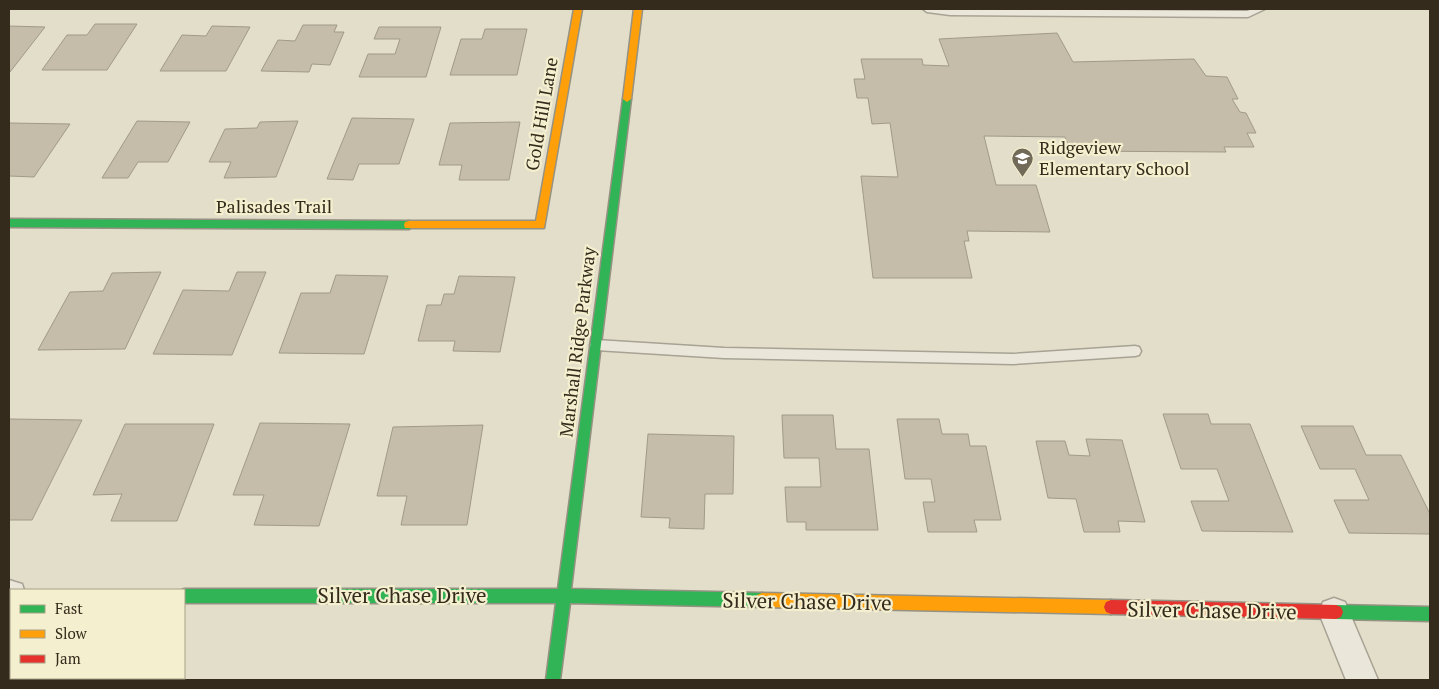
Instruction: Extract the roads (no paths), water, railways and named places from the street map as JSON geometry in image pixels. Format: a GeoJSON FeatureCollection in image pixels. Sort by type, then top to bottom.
{"type":"FeatureCollection","features":[{"type":"Feature","properties":{"kind":"street","name":"Gold Hill Lane"},"geometry":{"type":"LineString","coordinates":[[540,225],[578,9]]}},
{"type":"Feature","properties":{"kind":"street","name":"Marshall Ridge Parkway"},"geometry":{"type":"LineString","coordinates":[[553,680],[638,9]]}},
{"type":"Feature","properties":{"kind":"street","name":"Palisades Trail"},"geometry":{"type":"LineString","coordinates":[[9,223],[540,225]]}},
{"type":"Feature","properties":{"kind":"street","name":"Silver Chase Drive"},"geometry":{"type":"LineString","coordinates":[[185,596],[564,596],[1430,614]]}},
{"type":"Feature","properties":{"kind":"street"},"geometry":{"type":"LineString","coordinates":[[1334,613],[1362,680]]}},
{"type":"Feature","properties":{"kind":"lane"},"geometry":{"type":"LineString","coordinates":[[927,9],[950,12],[1248,14],[1260,9]]}},
{"type":"Feature","properties":{"kind":"lane"},"geometry":{"type":"LineString","coordinates":[[596,345],[724,353],[1012,359],[1135,350]]}},
{"type":"Feature","properties":{"kind":"place","name":"Ridgeview Elementary School"},"geometry":{"type":"Point","coordinates":[1023,177]}}]}
